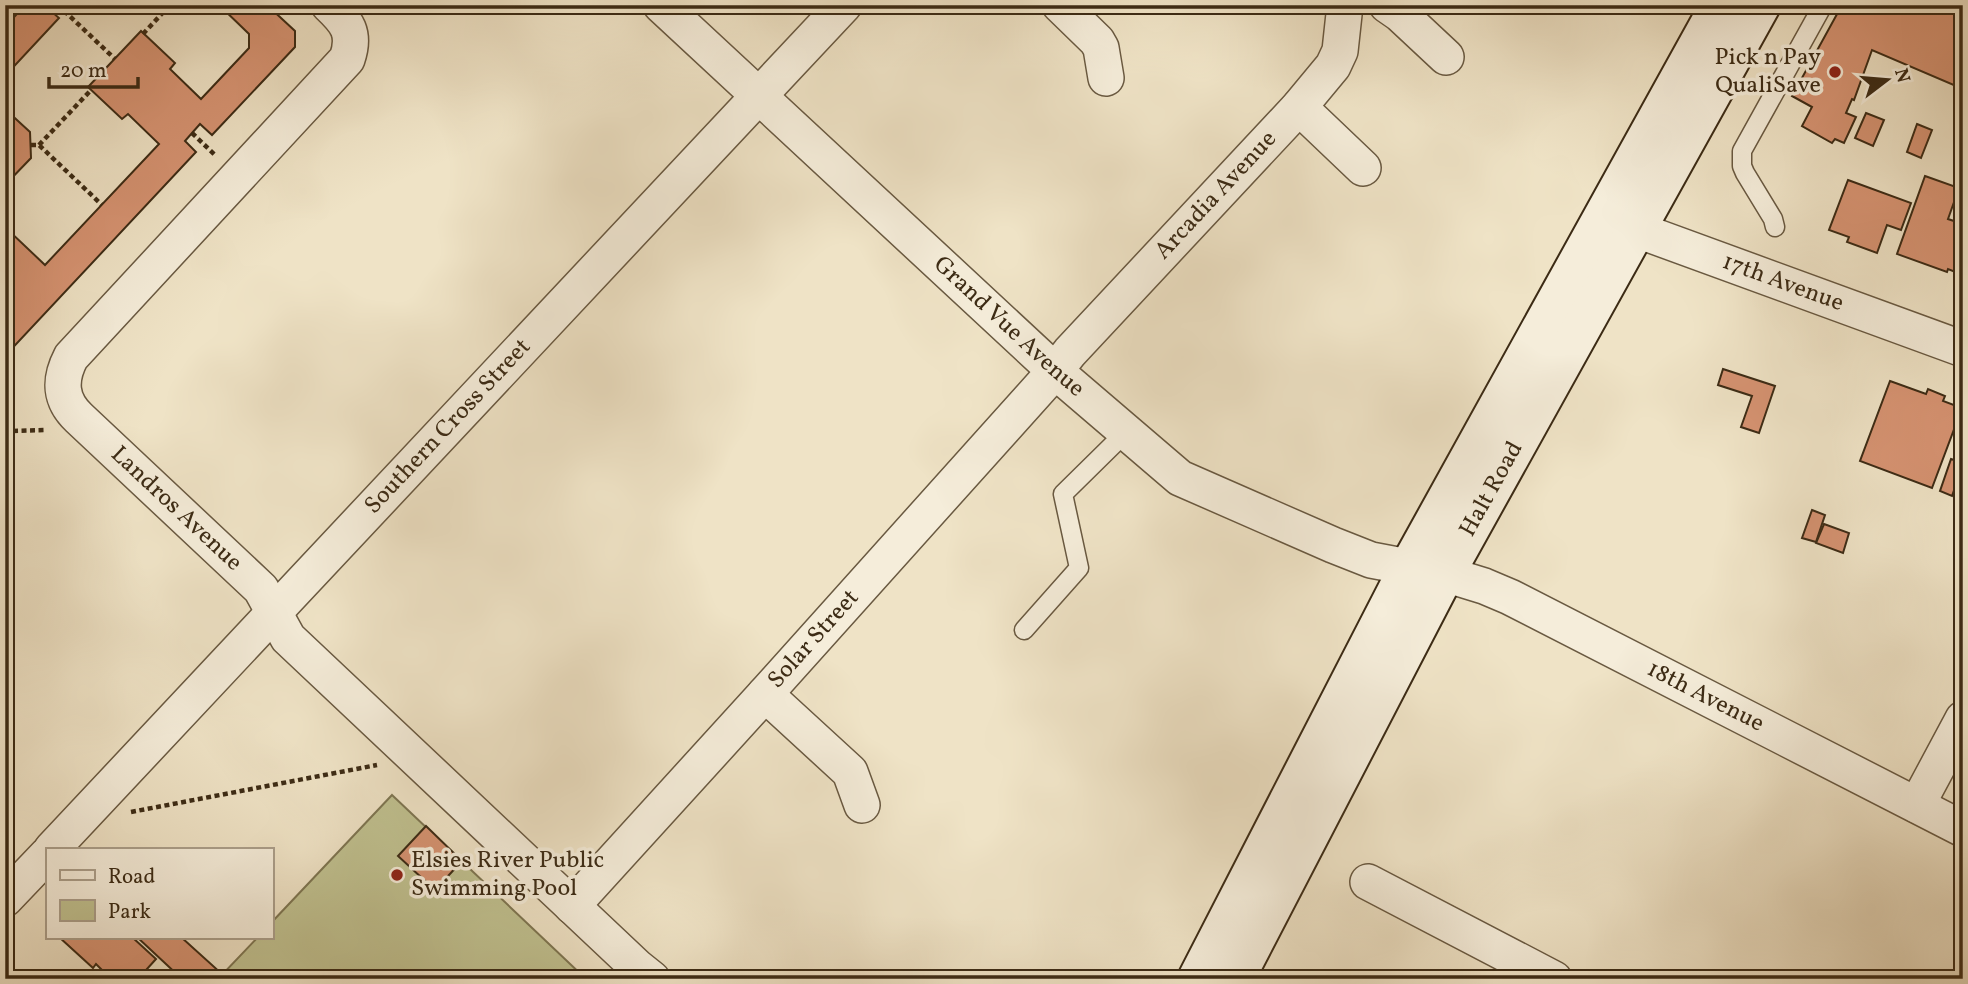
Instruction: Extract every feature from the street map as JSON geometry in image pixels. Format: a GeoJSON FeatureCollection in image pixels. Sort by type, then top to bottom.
{"type":"FeatureCollection","features":[{"type":"Feature","properties":{"kind":"street","name":"Landros Avenue"},"geometry":{"type":"LineString","coordinates":[[329,5],[341,17],[351,37],[348,59],[71,358],[65,369],[63,392],[71,411],[261,589],[288,638],[652,979]]}},
{"type":"Feature","properties":{"kind":"street","name":"Grand Vue Avenue"},"geometry":{"type":"LineString","coordinates":[[661,5],[1055,371],[1171,471],[1192,484],[1371,560],[1427,571]]}},
{"type":"Feature","properties":{"kind":"street","name":"Southern Cross Street"},"geometry":{"type":"LineString","coordinates":[[53,848],[844,5]]}},
{"type":"Feature","properties":{"kind":"street"},"geometry":{"type":"LineString","coordinates":[[1060,5],[1097,41],[1101,48],[1106,78]]}},
{"type":"Feature","properties":{"kind":"street","name":"Arcadia Avenue"},"geometry":{"type":"LineString","coordinates":[[1055,371],[1069,352],[1299,107],[1337,59],[1345,5]]}},
{"type":"Feature","properties":{"kind":"street"},"geometry":{"type":"LineString","coordinates":[[1387,5],[1446,57]]}},
{"type":"Feature","properties":{"kind":"street","name":"Halt Road"},"geometry":{"type":"LineString","coordinates":[[1620,224],[1720,5]]}},
{"type":"Feature","properties":{"kind":"street","name":"Halt Road"},"geometry":{"type":"LineString","coordinates":[[1197,979],[1620,224],[1761,5]]}},
{"type":"Feature","properties":{"kind":"street"},"geometry":{"type":"LineString","coordinates":[[1299,107],[1363,168]]}},
{"type":"Feature","properties":{"kind":"street","name":"17th Avenue"},"geometry":{"type":"LineString","coordinates":[[1620,224],[1963,349]]}},
{"type":"Feature","properties":{"kind":"street","name":"Solar Street"},"geometry":{"type":"LineString","coordinates":[[572,906],[1055,371]]}},
{"type":"Feature","properties":{"kind":"street","name":"Halt Road"},"geometry":{"type":"LineString","coordinates":[[1235,979],[1427,571]]}},
{"type":"Feature","properties":{"kind":"street","name":"18th Avenue"},"geometry":{"type":"LineString","coordinates":[[1427,571],[1484,586],[1510,597],[1963,829]]}},
{"type":"Feature","properties":{"kind":"street"},"geometry":{"type":"LineString","coordinates":[[765,694],[850,772],[862,805]]}},
{"type":"Feature","properties":{"kind":"street"},"geometry":{"type":"LineString","coordinates":[[1917,805],[1963,719]]}},
{"type":"Feature","properties":{"kind":"street"},"geometry":{"type":"LineString","coordinates":[[8,892],[46,856]]}},
{"type":"Feature","properties":{"kind":"street"},"geometry":{"type":"LineString","coordinates":[[1368,882],[1554,979]]}},
{"type":"Feature","properties":{"kind":"lane"},"geometry":{"type":"LineString","coordinates":[[1775,227],[1773,219],[1745,173],[1742,151],[1822,5]]}},
{"type":"Feature","properties":{"kind":"lane"},"geometry":{"type":"LineString","coordinates":[[1024,630],[1079,568],[1063,494],[1126,432]]}},
{"type":"Feature","properties":{"kind":"path"},"geometry":{"type":"LineString","coordinates":[[58,5],[115,59]]}},
{"type":"Feature","properties":{"kind":"path"},"geometry":{"type":"LineString","coordinates":[[143,33],[170,5]]}},
{"type":"Feature","properties":{"kind":"path"},"geometry":{"type":"LineString","coordinates":[[39,145],[90,90]]}},
{"type":"Feature","properties":{"kind":"path"},"geometry":{"type":"LineString","coordinates":[[31,145],[39,145],[102,205]]}},
{"type":"Feature","properties":{"kind":"path"},"geometry":{"type":"LineString","coordinates":[[126,813],[380,765]]}},
{"type":"Feature","properties":{"kind":"green space","name":"Elsies River Public Swimming Pool"},"geometry":{"type":"Polygon","coordinates":[[[392,795],[586,979],[218,979],[256,939],[273,939],[273,921],[392,795]]]}},
{"type":"Feature","properties":{"kind":"building"},"geometry":{"type":"Polygon","coordinates":[[[25,5],[44,5],[59,18],[5,76],[5,27],[25,5]]]}},
{"type":"Feature","properties":{"kind":"building"},"geometry":{"type":"Polygon","coordinates":[[[219,5],[267,5],[295,31],[295,47],[212,135],[200,124],[185,141],[196,152],[5,356],[5,227],[45,265],[159,144],[128,114],[122,119],[88,87],[141,31],[175,63],[170,69],[201,99],[249,48],[249,34],[219,5]]]}},
{"type":"Feature","properties":{"kind":"building","name":"Pick n Pay QualiSave"},"geometry":{"type":"Polygon","coordinates":[[[1842,5],[1963,5],[1963,89],[1872,50],[1854,100],[1852,99],[1846,113],[1856,117],[1844,143],[1835,139],[1832,143],[1802,126],[1812,107],[1792,96],[1842,5]]]}},
{"type":"Feature","properties":{"kind":"building"},"geometry":{"type":"Polygon","coordinates":[[[5,109],[30,132],[31,158],[5,185],[5,109]]]}},
{"type":"Feature","properties":{"kind":"building"},"geometry":{"type":"Polygon","coordinates":[[[1866,113],[1884,120],[1873,146],[1855,138],[1866,113]]]}},
{"type":"Feature","properties":{"kind":"building"},"geometry":{"type":"Polygon","coordinates":[[[1917,124],[1932,130],[1921,158],[1907,152],[1917,124]]]}},
{"type":"Feature","properties":{"kind":"building"},"geometry":{"type":"Polygon","coordinates":[[[1925,176],[1959,188],[1948,219],[1963,224],[1963,275],[1897,254],[1925,176]]]}},
{"type":"Feature","properties":{"kind":"building"},"geometry":{"type":"Polygon","coordinates":[[[1848,180],[1911,203],[1901,230],[1887,225],[1877,253],[1847,242],[1849,237],[1829,230],[1848,180]]]}},
{"type":"Feature","properties":{"kind":"building"},"geometry":{"type":"Polygon","coordinates":[[[1723,369],[1775,386],[1759,433],[1741,427],[1752,396],[1718,385],[1723,369]]]}},
{"type":"Feature","properties":{"kind":"building"},"geometry":{"type":"Polygon","coordinates":[[[1890,381],[1926,394],[1928,389],[1945,396],[1943,401],[1962,408],[1932,488],[1860,461],[1890,381]]]}},
{"type":"Feature","properties":{"kind":"building"},"geometry":{"type":"Polygon","coordinates":[[[1951,459],[1960,462],[1957,471],[1960,473],[1952,496],[1940,491],[1951,459]]]}},
{"type":"Feature","properties":{"kind":"building"},"geometry":{"type":"Polygon","coordinates":[[[1812,510],[1825,515],[1816,542],[1802,538],[1812,510]]]}},
{"type":"Feature","properties":{"kind":"building"},"geometry":{"type":"Polygon","coordinates":[[[1824,524],[1849,533],[1843,553],[1816,543],[1824,524]]]}},
{"type":"Feature","properties":{"kind":"building"},"geometry":{"type":"Polygon","coordinates":[[[426,826],[462,861],[435,890],[398,856],[426,826]]]}},
{"type":"Feature","properties":{"kind":"building"},"geometry":{"type":"Polygon","coordinates":[[[61,939],[134,939],[156,959],[138,979],[111,979],[96,964],[93,968],[61,939]]]}},
{"type":"Feature","properties":{"kind":"building"},"geometry":{"type":"Polygon","coordinates":[[[139,939],[183,939],[222,974],[218,979],[182,979],[139,939]]]}},
{"type":"Feature","properties":{"kind":"place","name":"Pick n Pay QualiSave"},"geometry":{"type":"Point","coordinates":[1835,72]}},
{"type":"Feature","properties":{"kind":"place","name":"Elsies River Public Swimming Pool"},"geometry":{"type":"Point","coordinates":[397,875]}}]}
